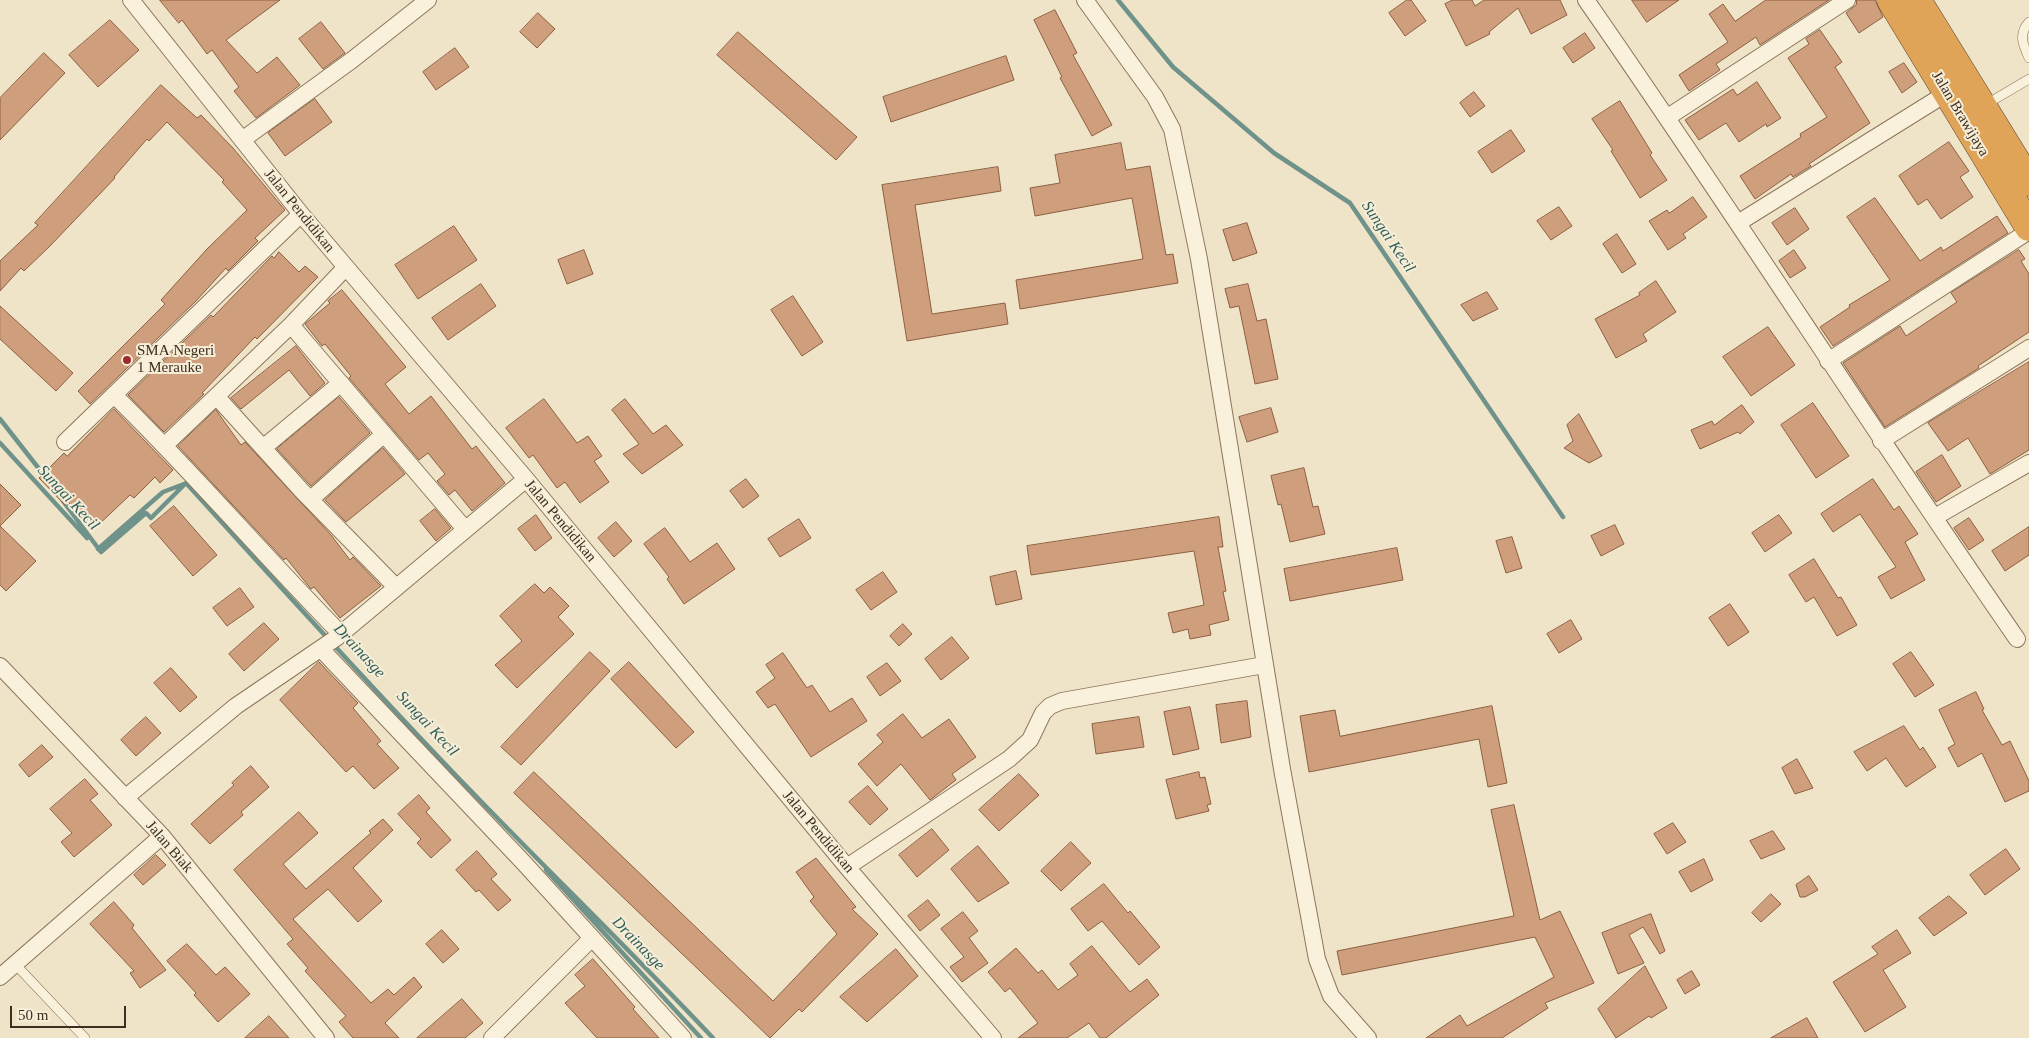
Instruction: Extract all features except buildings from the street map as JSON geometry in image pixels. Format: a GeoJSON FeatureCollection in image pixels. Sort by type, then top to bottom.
{"type":"FeatureCollection","features":[{"type":"Feature","properties":{"kind":"highway","name":"Jalan Brawijaya"},"geometry":{"type":"LineString","coordinates":[[1891,0],[2029,229]]}},
{"type":"Feature","properties":{"kind":"highway","name":"Jalan Brawijaya"},"geometry":{"type":"LineString","coordinates":[[1917,0],[2029,182]]}},
{"type":"Feature","properties":{"kind":"street","name":"Jalan Pendidikan"},"geometry":{"type":"LineString","coordinates":[[131,0],[300,214],[526,479],[847,867],[992,1038]]}},
{"type":"Feature","properties":{"kind":"street"},"geometry":{"type":"LineString","coordinates":[[242,140],[352,60],[428,0]]}},
{"type":"Feature","properties":{"kind":"street"},"geometry":{"type":"LineString","coordinates":[[1085,0],[1154,97],[1172,129],[1199,260],[1264,665],[1305,898],[1322,975],[1331,996],[1368,1038]]}},
{"type":"Feature","properties":{"kind":"street"},"geometry":{"type":"LineString","coordinates":[[1586,0],[1668,117],[1881,441],[2017,639]]}},
{"type":"Feature","properties":{"kind":"street"},"geometry":{"type":"LineString","coordinates":[[1668,117],[1847,0]]}},
{"type":"Feature","properties":{"kind":"street"},"geometry":{"type":"LineString","coordinates":[[1738,223],[1947,93]]}},
{"type":"Feature","properties":{"kind":"street"},"geometry":{"type":"LineString","coordinates":[[65,442],[300,214]]}},
{"type":"Feature","properties":{"kind":"street"},"geometry":{"type":"LineString","coordinates":[[1828,361],[2029,229]]}},
{"type":"Feature","properties":{"kind":"street"},"geometry":{"type":"LineString","coordinates":[[165,445],[291,325],[346,267]]}},
{"type":"Feature","properties":{"kind":"street"},"geometry":{"type":"LineString","coordinates":[[291,325],[465,529]]}},
{"type":"Feature","properties":{"kind":"street"},"geometry":{"type":"LineString","coordinates":[[1881,441],[2029,348]]}},
{"type":"Feature","properties":{"kind":"street"},"geometry":{"type":"LineString","coordinates":[[264,447],[341,382]]}},
{"type":"Feature","properties":{"kind":"street"},"geometry":{"type":"LineString","coordinates":[[114,395],[165,445],[295,587],[332,641],[592,938],[684,1038]]}},
{"type":"Feature","properties":{"kind":"street"},"geometry":{"type":"LineString","coordinates":[[217,397],[311,499],[396,587]]}},
{"type":"Feature","properties":{"kind":"street"},"geometry":{"type":"LineString","coordinates":[[311,499],[383,435]]}},
{"type":"Feature","properties":{"kind":"street"},"geometry":{"type":"LineString","coordinates":[[1935,517],[2029,463]]}},
{"type":"Feature","properties":{"kind":"street"},"geometry":{"type":"LineString","coordinates":[[125,798],[236,706],[332,641],[526,479]]}},
{"type":"Feature","properties":{"kind":"street"},"geometry":{"type":"LineString","coordinates":[[847,867],[1009,759],[1030,740],[1043,713],[1050,706],[1082,696],[1264,665]]}},
{"type":"Feature","properties":{"kind":"street","name":"Jalan Biak"},"geometry":{"type":"LineString","coordinates":[[0,666],[162,836],[326,1038]]}},
{"type":"Feature","properties":{"kind":"street"},"geometry":{"type":"LineString","coordinates":[[0,977],[162,836]]}},
{"type":"Feature","properties":{"kind":"street"},"geometry":{"type":"LineString","coordinates":[[492,1038],[592,938]]}},
{"type":"Feature","properties":{"kind":"lane"},"geometry":{"type":"LineString","coordinates":[[2029,22],[2023,28],[2022,41],[2029,58]]}},
{"type":"Feature","properties":{"kind":"lane"},"geometry":{"type":"LineString","coordinates":[[1983,106],[2029,79]]}},
{"type":"Feature","properties":{"kind":"lane"},"geometry":{"type":"LineString","coordinates":[[14,964],[85,1038]]}},
{"type":"Feature","properties":{"kind":"waterway","name":"Sungai Kecil"},"geometry":{"type":"LineString","coordinates":[[1118,0],[1173,67],[1274,153],[1350,203],[1563,517]]}},
{"type":"Feature","properties":{"kind":"waterway","name":"Drainasge"},"geometry":{"type":"LineString","coordinates":[[0,419],[47,479]]}},
{"type":"Feature","properties":{"kind":"waterway","name":"Sungai Kecil"},"geometry":{"type":"LineString","coordinates":[[0,443],[87,538]]}},
{"type":"Feature","properties":{"kind":"waterway","name":"Sungai Kecil"},"geometry":{"type":"LineString","coordinates":[[63,501],[101,552],[146,513],[151,518],[186,483],[435,753],[713,1038]]}},
{"type":"Feature","properties":{"kind":"waterway","name":"Sungai Kecil"},"geometry":{"type":"LineString","coordinates":[[98,549],[163,492],[184,484]]}},
{"type":"Feature","properties":{"kind":"waterway","name":"Sungai Kecil"},"geometry":{"type":"LineString","coordinates":[[546,870],[701,1038]]}},
{"type":"Feature","properties":{"kind":"place","name":"SMA Negeri 1 Merauke"},"geometry":{"type":"Point","coordinates":[127,360]}}]}
